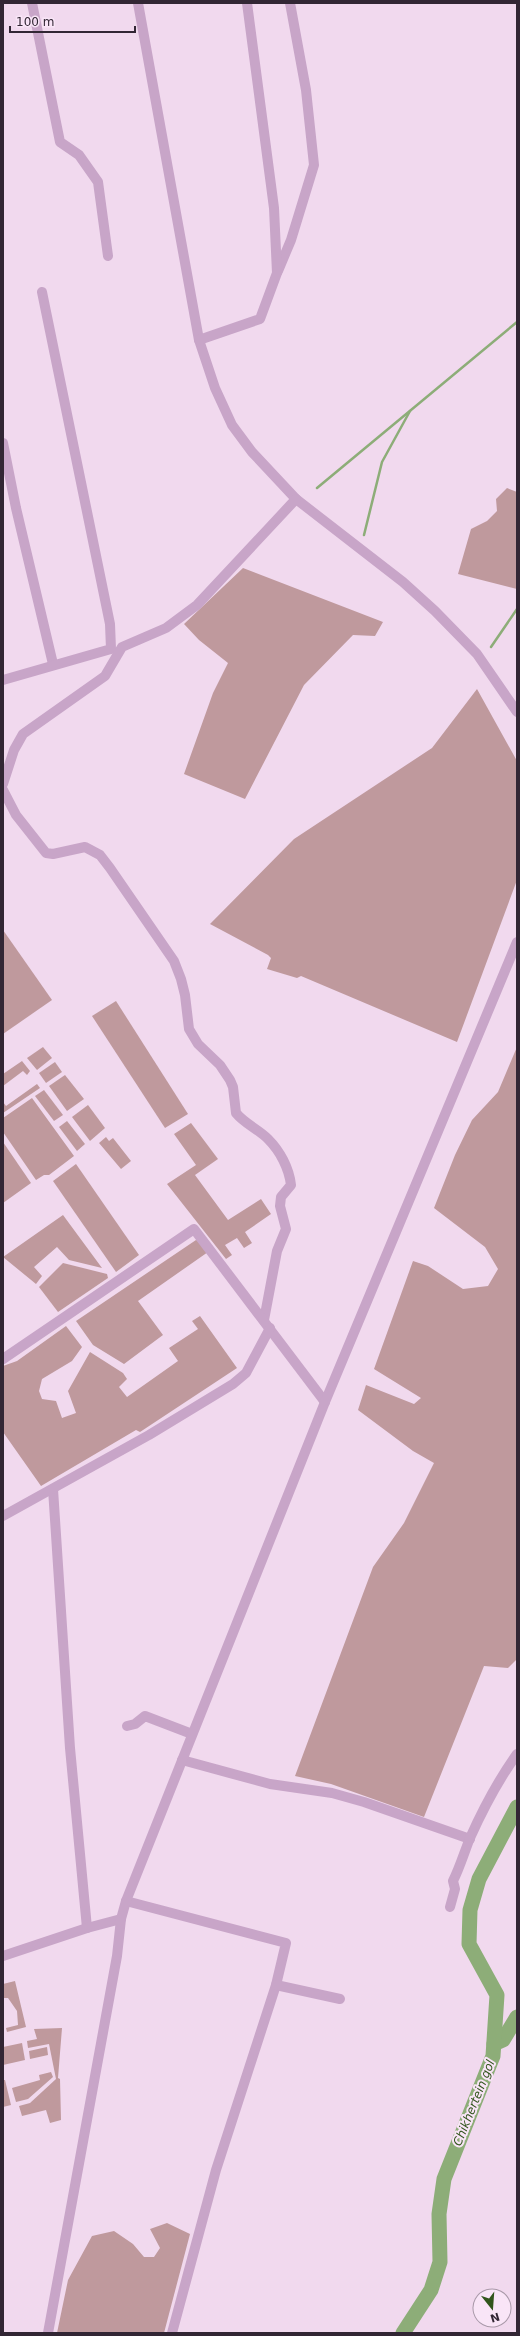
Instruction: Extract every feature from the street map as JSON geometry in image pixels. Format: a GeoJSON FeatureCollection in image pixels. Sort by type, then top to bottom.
{"type":"FeatureCollection","features":[{"type":"Feature","properties":{"kind":"street"},"geometry":{"type":"LineString","coordinates":[[32,3],[60,142],[79,155],[98,182],[108,256]]}},
{"type":"Feature","properties":{"kind":"street"},"geometry":{"type":"LineString","coordinates":[[138,3],[199,340],[215,388],[232,425],[252,452],[296,499],[403,582],[435,611],[477,654],[517,712]]}},
{"type":"Feature","properties":{"kind":"street"},"geometry":{"type":"LineString","coordinates":[[247,3],[274,208],[277,273]]}},
{"type":"Feature","properties":{"kind":"street"},"geometry":{"type":"LineString","coordinates":[[199,340],[260,318],[291,240],[314,165],[306,90],[290,3]]}},
{"type":"Feature","properties":{"kind":"street"},"geometry":{"type":"LineString","coordinates":[[42,292],[110,624],[111,649]]}},
{"type":"Feature","properties":{"kind":"street"},"geometry":{"type":"LineString","coordinates":[[3,443],[16,508],[53,664]]}},
{"type":"Feature","properties":{"kind":"street"},"geometry":{"type":"LineString","coordinates":[[3,680],[53,664],[122,647],[166,628],[196,605],[296,499]]}},
{"type":"Feature","properties":{"kind":"street"},"geometry":{"type":"LineString","coordinates":[[3,784],[14,750],[23,734],[105,676],[122,647]]}},
{"type":"Feature","properties":{"kind":"street"},"geometry":{"type":"LineString","coordinates":[[3,790],[16,815],[46,853],[53,854],[85,847],[100,855],[110,868],[174,961],[182,978],[189,1029],[198,1044],[220,1065],[230,1080],[233,1087],[236,1113],[268,1139],[282,1157],[290,1175],[291,1185],[281,1197],[280,1206],[286,1229],[277,1251],[267,1324],[246,1373],[233,1384],[53,1489],[3,1516]]}},
{"type":"Feature","properties":{"kind":"street"},"geometry":{"type":"LineString","coordinates":[[48,2333],[117,1956],[121,1919],[126,1902],[325,1402],[517,942]]}},
{"type":"Feature","properties":{"kind":"street"},"geometry":{"type":"LineString","coordinates":[[3,1359],[194,1229],[325,1402]]}},
{"type":"Feature","properties":{"kind":"street"},"geometry":{"type":"LineString","coordinates":[[53,1489],[70,1748],[87,1928]]}},
{"type":"Feature","properties":{"kind":"street"},"geometry":{"type":"LineString","coordinates":[[127,1726],[135,1724],[145,1716],[192,1734]]}},
{"type":"Feature","properties":{"kind":"street"},"geometry":{"type":"LineString","coordinates":[[450,1907],[455,1889],[453,1881],[464,1860],[470,1839],[504,1773],[517,1754]]}},
{"type":"Feature","properties":{"kind":"street"},"geometry":{"type":"LineString","coordinates":[[182,1760],[270,1784],[332,1793],[358,1800],[470,1839]]}},
{"type":"Feature","properties":{"kind":"street"},"geometry":{"type":"LineString","coordinates":[[126,1902],[286,1943],[276,1985],[216,2170],[172,2333]]}},
{"type":"Feature","properties":{"kind":"street"},"geometry":{"type":"LineString","coordinates":[[3,1956],[87,1928],[121,1919]]}},
{"type":"Feature","properties":{"kind":"street"},"geometry":{"type":"LineString","coordinates":[[276,1985],[340,2000]]}},
{"type":"Feature","properties":{"kind":"shaded area"},"geometry":{"type":"Polygon","coordinates":[[[507,488],[517,492],[517,589],[458,574],[471,529],[487,521],[497,511],[496,499],[507,488]]]}},
{"type":"Feature","properties":{"kind":"shaded area"},"geometry":{"type":"Polygon","coordinates":[[[243,568],[383,622],[375,636],[353,635],[304,685],[245,799],[184,774],[213,693],[228,663],[199,640],[184,624],[243,568]]]}},
{"type":"Feature","properties":{"kind":"shaded area"},"geometry":{"type":"Polygon","coordinates":[[[477,689],[517,761],[517,880],[457,1042],[301,976],[297,978],[267,969],[271,958],[268,955],[210,924],[294,839],[432,748],[477,689]]]}},
{"type":"Feature","properties":{"kind":"shaded area"},"geometry":{"type":"Polygon","coordinates":[[[3,930],[52,1000],[3,1034],[3,930]]]}},
{"type":"Feature","properties":{"kind":"shaded area"},"geometry":{"type":"Polygon","coordinates":[[[116,1001],[188,1114],[165,1128],[92,1016],[116,1001]]]}},
{"type":"Feature","properties":{"kind":"shaded area"},"geometry":{"type":"Polygon","coordinates":[[[43,1047],[52,1058],[37,1070],[27,1058],[43,1047]]]}},
{"type":"Feature","properties":{"kind":"shaded area"},"geometry":{"type":"Polygon","coordinates":[[[517,1047],[517,1659],[508,1668],[484,1666],[424,1817],[331,1784],[295,1776],[373,1567],[404,1523],[434,1463],[413,1451],[358,1410],[366,1385],[414,1404],[421,1398],[374,1369],[413,1261],[428,1266],[463,1289],[488,1286],[498,1269],[485,1247],[434,1208],[455,1155],[472,1120],[498,1092],[517,1047]]]}},
{"type":"Feature","properties":{"kind":"shaded area"},"geometry":{"type":"Polygon","coordinates":[[[22,1061],[30,1071],[27,1075],[23,1071],[3,1086],[3,1074],[22,1061]]]}},
{"type":"Feature","properties":{"kind":"shaded area"},"geometry":{"type":"Polygon","coordinates":[[[55,1062],[62,1072],[46,1083],[39,1073],[55,1062]]]}},
{"type":"Feature","properties":{"kind":"shaded area"},"geometry":{"type":"Polygon","coordinates":[[[65,1075],[84,1099],[67,1111],[49,1086],[65,1075]]]}},
{"type":"Feature","properties":{"kind":"shaded area"},"geometry":{"type":"Polygon","coordinates":[[[37,1084],[40,1088],[3,1113],[3,1102],[6,1106],[37,1084]]]}},
{"type":"Feature","properties":{"kind":"shaded area"},"geometry":{"type":"Polygon","coordinates":[[[44,1090],[63,1115],[54,1121],[35,1096],[44,1090]]]}},
{"type":"Feature","properties":{"kind":"shaded area"},"geometry":{"type":"Polygon","coordinates":[[[32,1098],[74,1156],[49,1175],[44,1175],[36,1180],[3,1132],[3,1118],[32,1098]]]}},
{"type":"Feature","properties":{"kind":"shaded area"},"geometry":{"type":"Polygon","coordinates":[[[88,1105],[105,1128],[90,1141],[72,1117],[88,1105]]]}},
{"type":"Feature","properties":{"kind":"shaded area"},"geometry":{"type":"Polygon","coordinates":[[[67,1121],[85,1144],[77,1151],[59,1127],[67,1121]]]}},
{"type":"Feature","properties":{"kind":"shaded area"},"geometry":{"type":"Polygon","coordinates":[[[191,1123],[218,1159],[195,1175],[228,1220],[261,1199],[271,1214],[245,1232],[252,1243],[244,1248],[237,1238],[225,1245],[232,1255],[226,1259],[167,1184],[196,1165],[174,1134],[191,1123]]]}},
{"type":"Feature","properties":{"kind":"shaded area"},"geometry":{"type":"Polygon","coordinates":[[[106,1137],[109,1141],[113,1138],[131,1161],[121,1169],[99,1143],[106,1137]]]}},
{"type":"Feature","properties":{"kind":"shaded area"},"geometry":{"type":"Polygon","coordinates":[[[3,1142],[31,1183],[3,1203],[3,1142]]]}},
{"type":"Feature","properties":{"kind":"shaded area"},"geometry":{"type":"Polygon","coordinates":[[[76,1164],[139,1255],[116,1272],[53,1181],[76,1164]]]}},
{"type":"Feature","properties":{"kind":"shaded area"},"geometry":{"type":"Polygon","coordinates":[[[63,1215],[102,1268],[69,1260],[57,1247],[34,1267],[42,1276],[36,1284],[3,1257],[63,1215]]]}},
{"type":"Feature","properties":{"kind":"shaded area"},"geometry":{"type":"Polygon","coordinates":[[[196,1240],[199,1241],[208,1252],[138,1301],[163,1335],[124,1364],[93,1345],[76,1321],[196,1240]]]}},
{"type":"Feature","properties":{"kind":"shaded area"},"geometry":{"type":"Polygon","coordinates":[[[63,1263],[107,1274],[108,1278],[58,1312],[39,1287],[63,1263]]]}},
{"type":"Feature","properties":{"kind":"shaded area"},"geometry":{"type":"Polygon","coordinates":[[[200,1316],[237,1368],[140,1432],[136,1430],[41,1486],[3,1432],[3,1366],[17,1361],[66,1326],[82,1347],[72,1361],[42,1379],[39,1391],[42,1399],[56,1401],[62,1418],[76,1413],[68,1391],[90,1352],[123,1373],[127,1379],[119,1387],[127,1397],[178,1361],[169,1348],[198,1329],[192,1321],[200,1316]]]}},
{"type":"Feature","properties":{"kind":"shaded area"},"geometry":{"type":"Polygon","coordinates":[[[15,1981],[26,2027],[7,2032],[6,2028],[18,2025],[17,2011],[8,1998],[3,1998],[3,1984],[15,1981]]]}},
{"type":"Feature","properties":{"kind":"shaded area"},"geometry":{"type":"Polygon","coordinates":[[[62,2028],[58,2078],[60,2079],[61,2120],[50,2123],[46,2110],[22,2116],[19,2106],[30,2103],[56,2079],[49,2044],[28,2048],[27,2041],[37,2039],[34,2029],[62,2028]]]}},
{"type":"Feature","properties":{"kind":"shaded area"},"geometry":{"type":"Polygon","coordinates":[[[22,2043],[25,2060],[3,2065],[3,2047],[22,2043]]]}},
{"type":"Feature","properties":{"kind":"shaded area"},"geometry":{"type":"Polygon","coordinates":[[[47,2047],[48,2055],[30,2059],[29,2051],[47,2047]]]}},
{"type":"Feature","properties":{"kind":"shaded area"},"geometry":{"type":"Polygon","coordinates":[[[51,2072],[53,2077],[28,2099],[16,2102],[12,2088],[40,2080],[39,2075],[51,2072]]]}},
{"type":"Feature","properties":{"kind":"shaded area"},"geometry":{"type":"Polygon","coordinates":[[[3,2080],[5,2080],[11,2105],[3,2107],[3,2080]]]}},
{"type":"Feature","properties":{"kind":"shaded area"},"geometry":{"type":"Polygon","coordinates":[[[167,2223],[190,2234],[164,2333],[57,2333],[68,2280],[92,2236],[114,2231],[133,2244],[144,2257],[154,2257],[160,2248],[150,2229],[167,2223]]]}},
{"type":"Feature","properties":{"kind":"waterway"},"geometry":{"type":"LineString","coordinates":[[317,488],[517,322]]}},
{"type":"Feature","properties":{"kind":"waterway"},"geometry":{"type":"LineString","coordinates":[[364,535],[382,462],[410,411]]}},
{"type":"Feature","properties":{"kind":"waterway"},"geometry":{"type":"LineString","coordinates":[[491,647],[517,609]]}},
{"type":"Feature","properties":{"kind":"waterway","name":"Chikhertein gol"},"geometry":{"type":"LineString","coordinates":[[403,2333],[431,2290],[440,2262],[439,2214],[444,2179],[493,2056],[497,1995],[469,1944],[470,1910],[479,1879],[517,1807]]}},
{"type":"Feature","properties":{"kind":"waterway"},"geometry":{"type":"LineString","coordinates":[[494,2044],[503,2040],[517,2017]]}}]}
